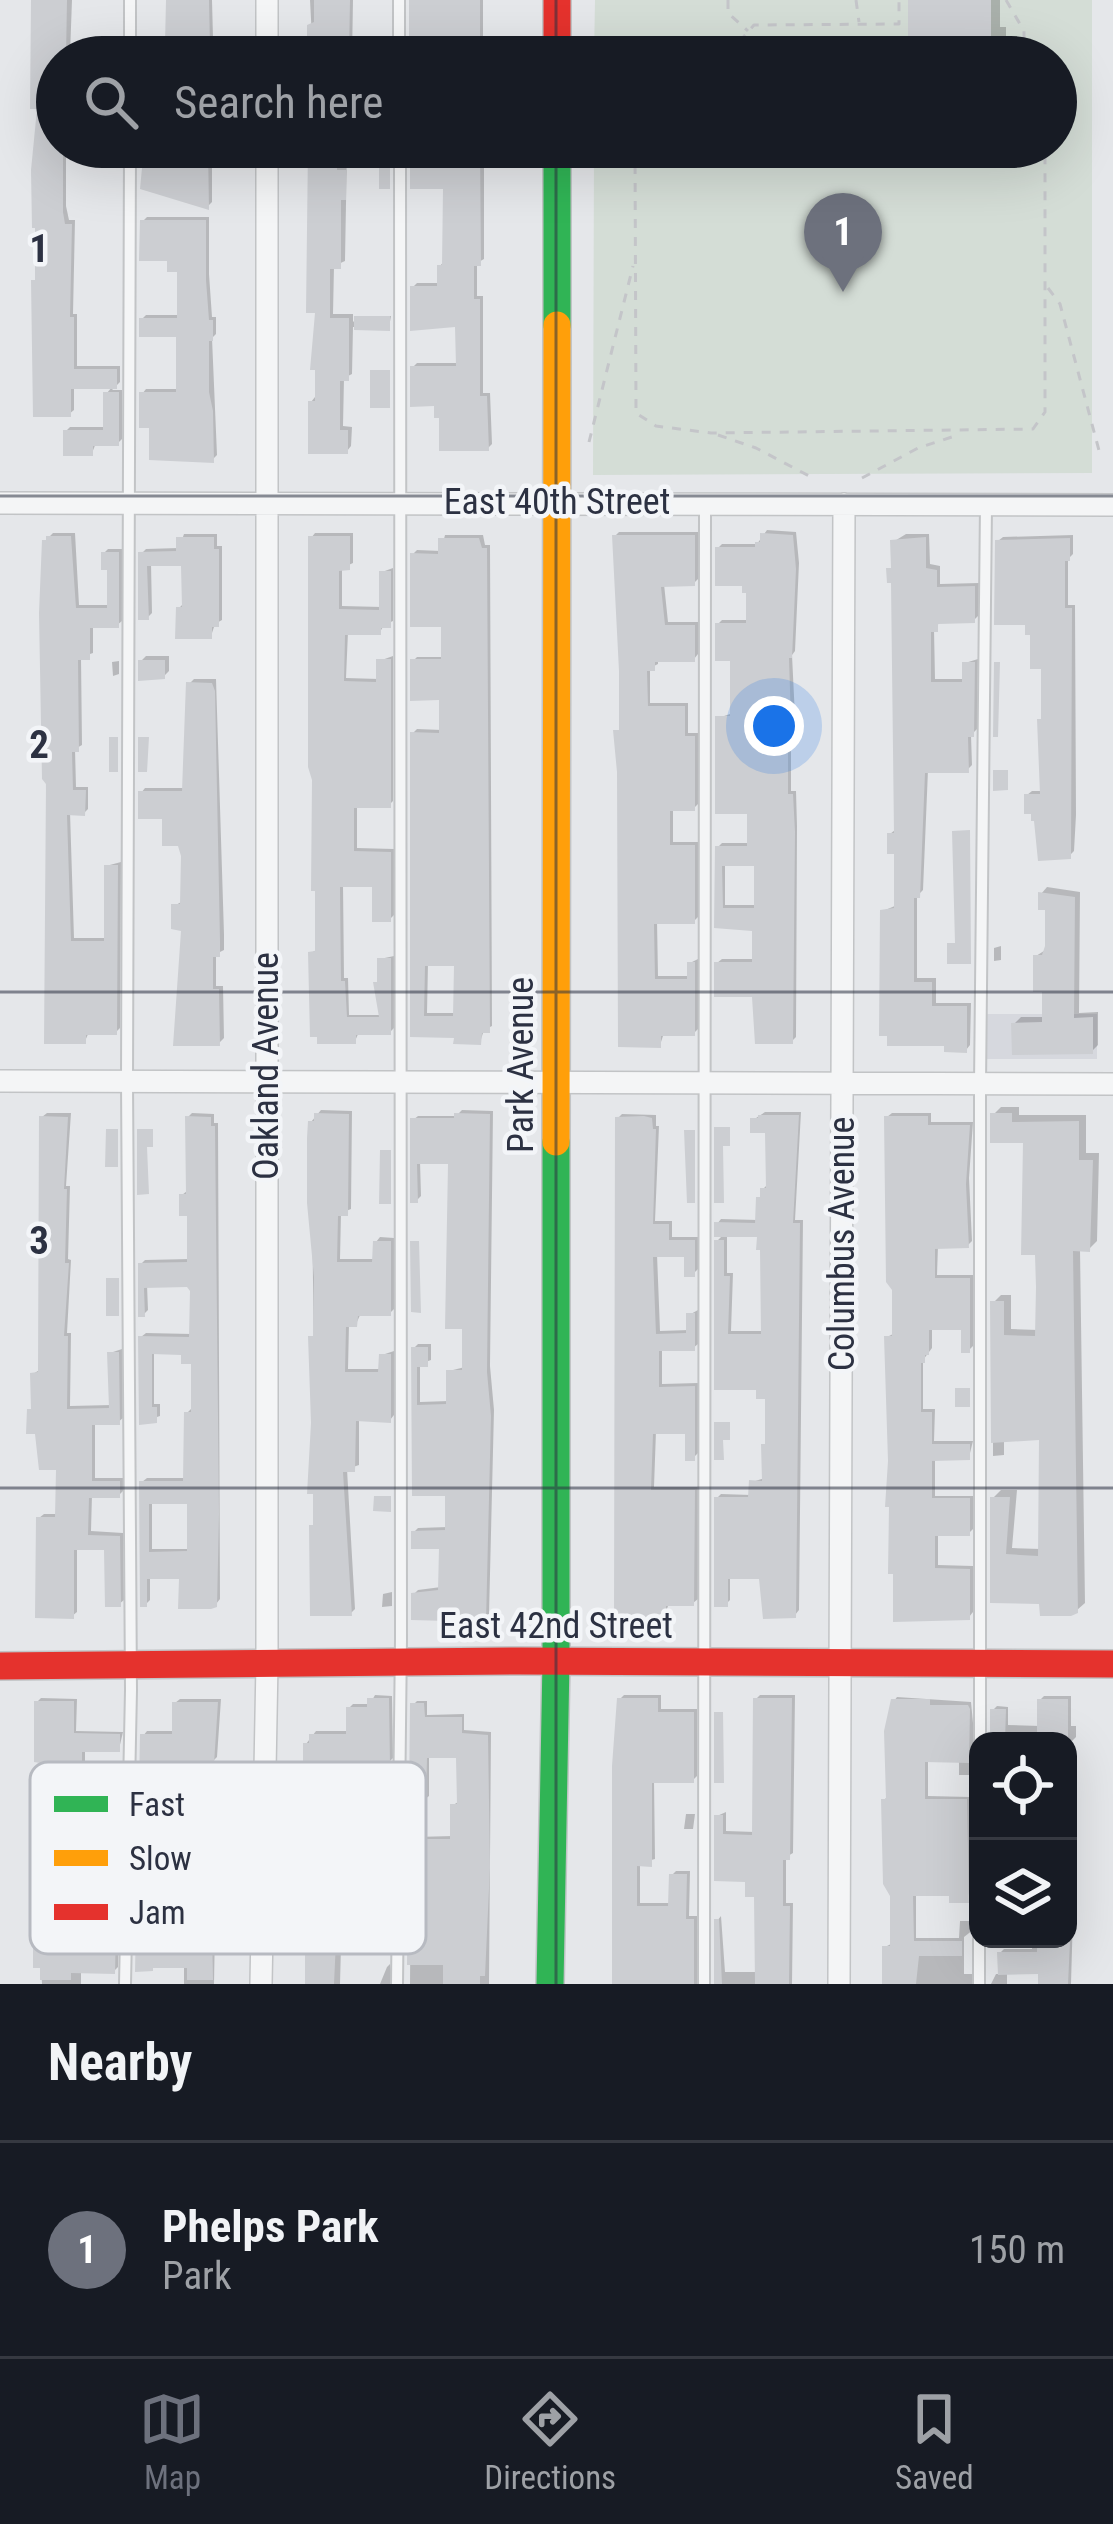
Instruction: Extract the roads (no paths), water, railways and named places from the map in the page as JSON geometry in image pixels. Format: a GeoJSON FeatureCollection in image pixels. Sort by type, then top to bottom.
{"type":"FeatureCollection","features":[{"type":"Feature","properties":{"kind":"street"},"geometry":{"type":"LineString","coordinates":[[267,0],[267,36]]}},
{"type":"Feature","properties":{"kind":"street"},"geometry":{"type":"LineString","coordinates":[[557,0],[557,36]]}},
{"type":"Feature","properties":{"kind":"street","name":"Oakland Avenue"},"geometry":{"type":"LineString","coordinates":[[265,1762],[267,168]]}},
{"type":"Feature","properties":{"kind":"street","name":"Park Avenue"},"geometry":{"type":"LineString","coordinates":[[550,1984],[556,1661],[557,168]]}},
{"type":"Feature","properties":{"kind":"street","name":"East 40th Street"},"geometry":{"type":"LineString","coordinates":[[0,503],[1113,505]]}},
{"type":"Feature","properties":{"kind":"street","name":"Columbus Avenue"},"geometry":{"type":"LineString","coordinates":[[839,1984],[844,504]]}},
{"type":"Feature","properties":{"kind":"street"},"geometry":{"type":"LineString","coordinates":[[0,1082],[1113,1084]]}},
{"type":"Feature","properties":{"kind":"street","name":"East 42nd Street"},"geometry":{"type":"LineString","coordinates":[[0,1666],[556,1661],[1113,1664]]}},
{"type":"Feature","properties":{"kind":"street","name":"Oakland Avenue"},"geometry":{"type":"LineString","coordinates":[[261,1984],[262,1954]]}},
{"type":"Feature","properties":{"kind":"lane"},"geometry":{"type":"LineString","coordinates":[[130,0],[130,36]]}},
{"type":"Feature","properties":{"kind":"lane"},"geometry":{"type":"LineString","coordinates":[[399,0],[399,36]]}},
{"type":"Feature","properties":{"kind":"lane"},"geometry":{"type":"LineString","coordinates":[[128,1762],[130,168]]}},
{"type":"Feature","properties":{"kind":"lane"},"geometry":{"type":"LineString","coordinates":[[399,1762],[400,168]]}},
{"type":"Feature","properties":{"kind":"lane"},"geometry":{"type":"LineString","coordinates":[[704,1984],[705,502]]}},
{"type":"Feature","properties":{"kind":"lane"},"geometry":{"type":"LineString","coordinates":[[980,1732],[986,502]]}},
{"type":"Feature","properties":{"kind":"lane"},"geometry":{"type":"LineString","coordinates":[[979,1948],[979,1984]]}},
{"type":"Feature","properties":{"kind":"lane"},"geometry":{"type":"LineString","coordinates":[[125,1954],[125,1984]]}},
{"type":"Feature","properties":{"kind":"lane"},"geometry":{"type":"LineString","coordinates":[[397,1954],[397,1984]]}},
{"type":"Feature","properties":{"kind":"place","name":"Phelps Park"},"geometry":{"type":"Point","coordinates":[843,292]}}]}
